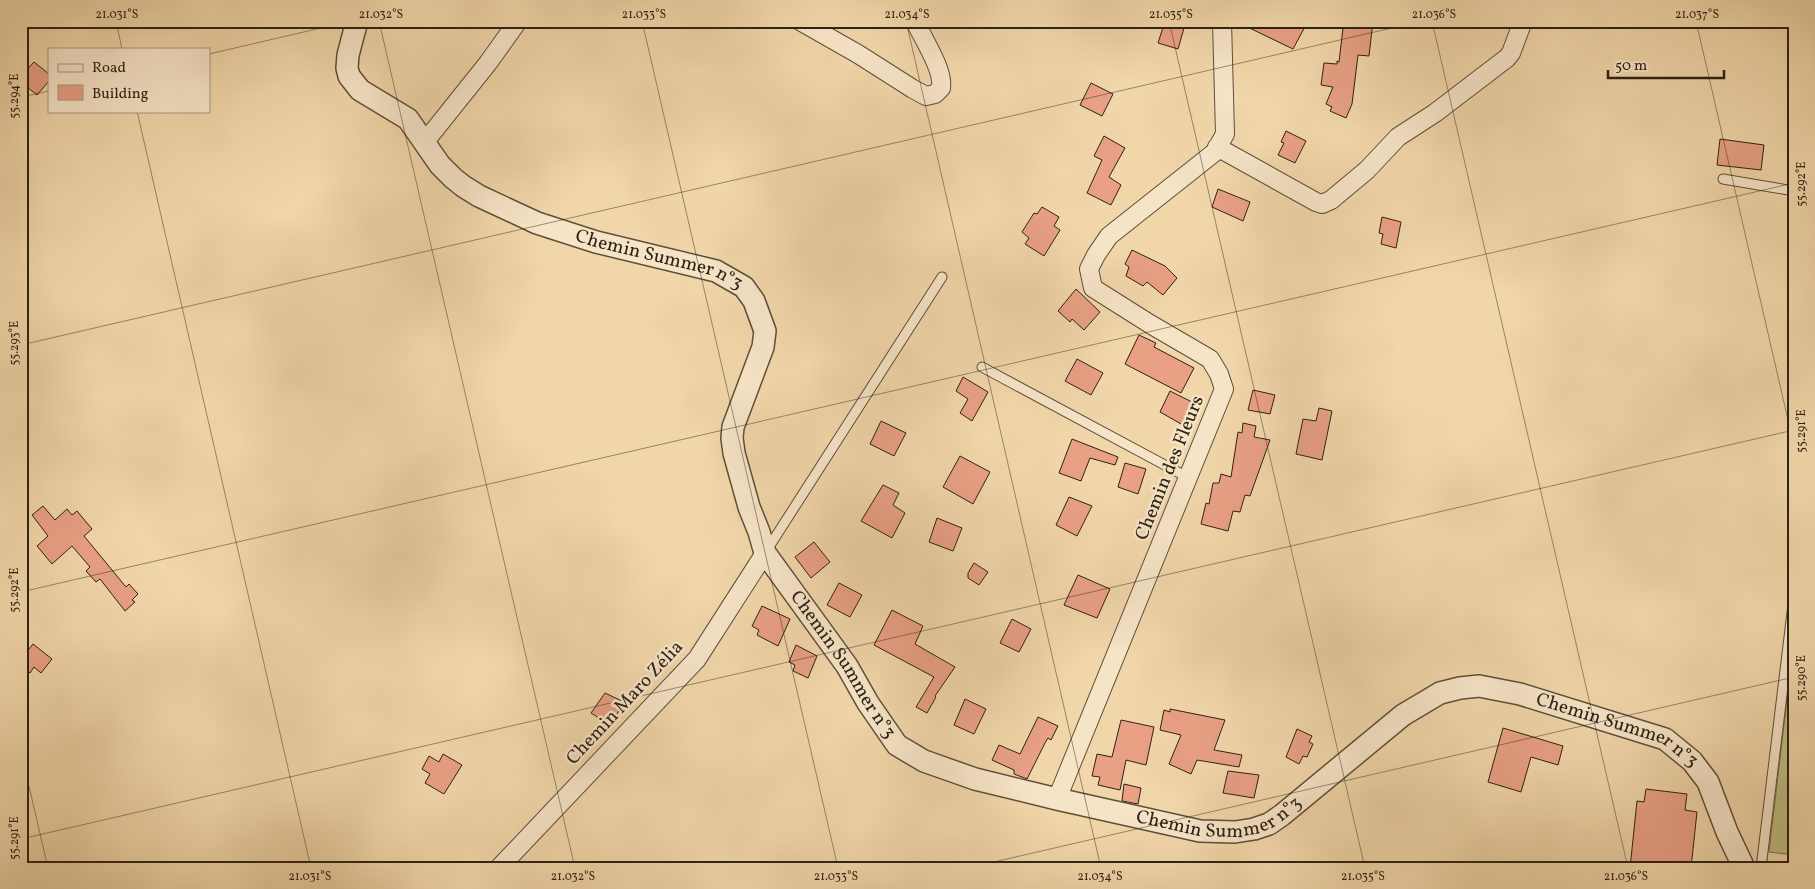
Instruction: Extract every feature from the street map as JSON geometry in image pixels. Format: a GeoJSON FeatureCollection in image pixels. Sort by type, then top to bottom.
{"type":"FeatureCollection","features":[{"type":"Feature","properties":{"kind":"street","name":"Chemin Summer n°3"},"geometry":{"type":"LineString","coordinates":[[357,21],[348,56],[348,76],[360,90],[408,119],[440,165],[463,186],[479,196],[537,223],[596,242],[716,271],[744,286],[754,301],[765,331],[763,347],[733,427],[734,453],[749,507],[765,553],[847,666],[868,704],[897,745],[924,761],[975,778],[1057,799],[1200,830],[1235,832],[1269,824],[1282,815],[1410,710],[1440,693],[1478,686],[1520,694],[1665,739],[1692,761],[1708,782],[1726,832],[1744,868]]}},
{"type":"Feature","properties":{"kind":"street"},"geometry":{"type":"LineString","coordinates":[[424,143],[488,63],[518,21]]}},
{"type":"Feature","properties":{"kind":"street"},"geometry":{"type":"LineString","coordinates":[[800,21],[926,96],[935,94],[941,88],[942,83],[915,21]]}},
{"type":"Feature","properties":{"kind":"street","name":"Chemin des Fleurs"},"geometry":{"type":"LineString","coordinates":[[1057,799],[1224,389],[1219,374],[1210,359],[1094,288],[1089,269],[1109,236],[1215,152],[1225,134],[1222,21]]}},
{"type":"Feature","properties":{"kind":"street"},"geometry":{"type":"LineString","coordinates":[[1217,147],[1322,204],[1331,200],[1367,170],[1398,138],[1435,114],[1507,58],[1511,53],[1523,21]]}},
{"type":"Feature","properties":{"kind":"street","name":"Chemin Maro Zélia"},"geometry":{"type":"LineString","coordinates":[[499,868],[697,659],[765,553]]}},
{"type":"Feature","properties":{"kind":"lane"},"geometry":{"type":"LineString","coordinates":[[1723,179],[1794,191]]}},
{"type":"Feature","properties":{"kind":"lane"},"geometry":{"type":"LineString","coordinates":[[765,553],[942,276]]}},
{"type":"Feature","properties":{"kind":"lane"},"geometry":{"type":"LineString","coordinates":[[982,367],[1189,478]]}},
{"type":"Feature","properties":{"kind":"lane"},"geometry":{"type":"LineString","coordinates":[[1761,868],[1794,596]]}},
{"type":"Feature","properties":{"kind":"shaded area"},"geometry":{"type":"Polygon","coordinates":[[[1789,682],[1794,683],[1794,855],[1769,852],[1789,682]]]}},
{"type":"Feature","properties":{"kind":"building"},"geometry":{"type":"Polygon","coordinates":[[[1165,21],[1186,21],[1178,49],[1158,43],[1165,21]]]}},
{"type":"Feature","properties":{"kind":"building"},"geometry":{"type":"Polygon","coordinates":[[[1235,21],[1308,21],[1293,49],[1235,21]]]}},
{"type":"Feature","properties":{"kind":"building"},"geometry":{"type":"Polygon","coordinates":[[[1346,21],[1373,21],[1369,56],[1358,55],[1352,104],[1346,118],[1330,111],[1332,107],[1326,104],[1333,87],[1321,85],[1324,63],[1337,64],[1337,61],[1339,62],[1343,28],[1345,28],[1346,21]]]}},
{"type":"Feature","properties":{"kind":"building"},"geometry":{"type":"Polygon","coordinates":[[[34,62],[48,73],[48,82],[37,95],[21,82],[21,76],[34,62]]]}},
{"type":"Feature","properties":{"kind":"building"},"geometry":{"type":"Polygon","coordinates":[[[1091,83],[1113,94],[1102,116],[1080,105],[1091,83]]]}},
{"type":"Feature","properties":{"kind":"building"},"geometry":{"type":"Polygon","coordinates":[[[1286,131],[1306,141],[1295,163],[1278,155],[1284,143],[1281,142],[1286,131]]]}},
{"type":"Feature","properties":{"kind":"building"},"geometry":{"type":"Polygon","coordinates":[[[1104,136],[1125,148],[1109,177],[1121,185],[1111,205],[1087,193],[1102,160],[1094,156],[1104,136]]]}},
{"type":"Feature","properties":{"kind":"building"},"geometry":{"type":"Polygon","coordinates":[[[1720,139],[1764,145],[1761,170],[1717,165],[1720,139]]]}},
{"type":"Feature","properties":{"kind":"building"},"geometry":{"type":"Polygon","coordinates":[[[1218,189],[1250,202],[1243,221],[1212,207],[1218,189]]]}},
{"type":"Feature","properties":{"kind":"building"},"geometry":{"type":"Polygon","coordinates":[[[1042,207],[1059,217],[1054,226],[1060,230],[1044,256],[1025,244],[1029,238],[1022,232],[1034,213],[1037,214],[1042,207]]]}},
{"type":"Feature","properties":{"kind":"building"},"geometry":{"type":"Polygon","coordinates":[[[1382,217],[1401,222],[1396,248],[1381,244],[1383,234],[1379,233],[1382,217]]]}},
{"type":"Feature","properties":{"kind":"building"},"geometry":{"type":"Polygon","coordinates":[[[1132,250],[1165,266],[1177,278],[1163,295],[1147,282],[1143,286],[1126,276],[1129,267],[1125,264],[1132,250]]]}},
{"type":"Feature","properties":{"kind":"building"},"geometry":{"type":"Polygon","coordinates":[[[1076,289],[1100,312],[1084,330],[1072,319],[1070,322],[1058,311],[1076,289]]]}},
{"type":"Feature","properties":{"kind":"building"},"geometry":{"type":"Polygon","coordinates":[[[1139,335],[1156,343],[1154,347],[1194,368],[1181,393],[1125,364],[1139,335]]]}},
{"type":"Feature","properties":{"kind":"building"},"geometry":{"type":"Polygon","coordinates":[[[1077,359],[1103,373],[1091,395],[1065,381],[1077,359]]]}},
{"type":"Feature","properties":{"kind":"building"},"geometry":{"type":"Polygon","coordinates":[[[963,377],[988,392],[972,421],[960,413],[968,399],[956,391],[963,377]]]}},
{"type":"Feature","properties":{"kind":"building"},"geometry":{"type":"Polygon","coordinates":[[[1253,390],[1275,395],[1270,414],[1248,410],[1253,390]]]}},
{"type":"Feature","properties":{"kind":"building"},"geometry":{"type":"Polygon","coordinates":[[[1170,391],[1194,403],[1183,425],[1160,412],[1170,391]]]}},
{"type":"Feature","properties":{"kind":"building"},"geometry":{"type":"Polygon","coordinates":[[[1319,408],[1332,411],[1322,460],[1296,454],[1303,419],[1316,421],[1319,408]]]}},
{"type":"Feature","properties":{"kind":"building"},"geometry":{"type":"Polygon","coordinates":[[[881,421],[906,433],[894,456],[870,444],[881,421]]]}},
{"type":"Feature","properties":{"kind":"building"},"geometry":{"type":"Polygon","coordinates":[[[1243,423],[1256,426],[1254,437],[1270,440],[1250,496],[1245,495],[1240,512],[1233,511],[1228,531],[1201,524],[1206,503],[1209,504],[1213,483],[1219,483],[1221,474],[1231,477],[1238,432],[1242,433],[1243,423]]]}},
{"type":"Feature","properties":{"kind":"building"},"geometry":{"type":"Polygon","coordinates":[[[1072,439],[1118,457],[1115,465],[1090,458],[1081,481],[1059,473],[1072,439]]]}},
{"type":"Feature","properties":{"kind":"building"},"geometry":{"type":"Polygon","coordinates":[[[960,456],[990,472],[973,504],[943,487],[960,456]]]}},
{"type":"Feature","properties":{"kind":"building"},"geometry":{"type":"Polygon","coordinates":[[[1125,463],[1146,469],[1138,494],[1118,487],[1125,463]]]}},
{"type":"Feature","properties":{"kind":"building"},"geometry":{"type":"Polygon","coordinates":[[[883,485],[899,493],[893,505],[905,513],[892,538],[861,521],[883,485]]]}},
{"type":"Feature","properties":{"kind":"building"},"geometry":{"type":"Polygon","coordinates":[[[1069,497],[1092,506],[1077,536],[1056,525],[1069,497]]]}},
{"type":"Feature","properties":{"kind":"building"},"geometry":{"type":"Polygon","coordinates":[[[43,506],[55,520],[67,509],[72,515],[77,511],[92,529],[84,536],[126,587],[129,584],[138,594],[132,600],[135,602],[125,611],[100,579],[96,582],[86,571],[90,567],[72,546],[52,564],[37,546],[48,536],[32,515],[43,506]]]}},
{"type":"Feature","properties":{"kind":"building"},"geometry":{"type":"Polygon","coordinates":[[[937,518],[962,528],[953,551],[929,542],[937,518]]]}},
{"type":"Feature","properties":{"kind":"building"},"geometry":{"type":"Polygon","coordinates":[[[814,542],[830,562],[811,578],[795,557],[814,542]]]}},
{"type":"Feature","properties":{"kind":"building"},"geometry":{"type":"Polygon","coordinates":[[[974,563],[988,572],[979,585],[968,578],[968,573],[974,563]]]}},
{"type":"Feature","properties":{"kind":"building"},"geometry":{"type":"Polygon","coordinates":[[[1078,575],[1110,589],[1097,618],[1064,605],[1078,575]]]}},
{"type":"Feature","properties":{"kind":"building"},"geometry":{"type":"Polygon","coordinates":[[[839,583],[862,595],[850,617],[827,605],[839,583]]]}},
{"type":"Feature","properties":{"kind":"building"},"geometry":{"type":"Polygon","coordinates":[[[762,606],[790,619],[778,646],[757,635],[759,630],[752,626],[762,606]]]}},
{"type":"Feature","properties":{"kind":"building"},"geometry":{"type":"Polygon","coordinates":[[[892,610],[923,626],[915,644],[955,667],[935,696],[927,713],[916,707],[934,677],[874,645],[892,610]]]}},
{"type":"Feature","properties":{"kind":"building"},"geometry":{"type":"Polygon","coordinates":[[[1012,619],[1031,629],[1019,652],[1000,643],[1012,619]]]}},
{"type":"Feature","properties":{"kind":"building"},"geometry":{"type":"Polygon","coordinates":[[[33,644],[52,659],[41,673],[34,667],[30,673],[21,666],[21,659],[33,644]]]}},
{"type":"Feature","properties":{"kind":"building"},"geometry":{"type":"Polygon","coordinates":[[[796,645],[817,656],[808,678],[793,671],[795,665],[789,662],[796,645]]]}},
{"type":"Feature","properties":{"kind":"building"},"geometry":{"type":"Polygon","coordinates":[[[605,693],[624,702],[616,716],[611,713],[605,722],[591,713],[605,693]]]}},
{"type":"Feature","properties":{"kind":"building"},"geometry":{"type":"Polygon","coordinates":[[[965,699],[986,709],[974,734],[954,725],[965,699]]]}},
{"type":"Feature","properties":{"kind":"building"},"geometry":{"type":"Polygon","coordinates":[[[1170,709],[1225,720],[1214,750],[1242,755],[1239,767],[1197,760],[1191,774],[1169,764],[1181,735],[1160,730],[1164,710],[1170,712],[1170,709]]]}},
{"type":"Feature","properties":{"kind":"building"},"geometry":{"type":"Polygon","coordinates":[[[1038,717],[1058,726],[1051,740],[1048,738],[1045,743],[1027,779],[1014,774],[1014,770],[992,760],[999,745],[1020,754],[1038,717]]]}},
{"type":"Feature","properties":{"kind":"building"},"geometry":{"type":"Polygon","coordinates":[[[1121,720],[1154,727],[1146,765],[1126,760],[1120,790],[1098,785],[1100,777],[1092,776],[1097,754],[1112,757],[1121,720]]]}},
{"type":"Feature","properties":{"kind":"building"},"geometry":{"type":"Polygon","coordinates":[[[1503,728],[1563,746],[1558,765],[1531,757],[1521,792],[1488,782],[1503,728]]]}},
{"type":"Feature","properties":{"kind":"building"},"geometry":{"type":"Polygon","coordinates":[[[1297,729],[1312,736],[1309,742],[1313,744],[1307,757],[1303,756],[1299,764],[1286,757],[1297,729]]]}},
{"type":"Feature","properties":{"kind":"building"},"geometry":{"type":"Polygon","coordinates":[[[443,754],[462,765],[444,794],[425,783],[430,774],[422,769],[429,756],[439,762],[443,754]]]}},
{"type":"Feature","properties":{"kind":"building"},"geometry":{"type":"Polygon","coordinates":[[[1228,771],[1259,775],[1254,798],[1223,793],[1228,771]]]}},
{"type":"Feature","properties":{"kind":"building"},"geometry":{"type":"Polygon","coordinates":[[[1124,784],[1141,788],[1138,804],[1122,801],[1124,784]]]}},
{"type":"Feature","properties":{"kind":"building"},"geometry":{"type":"Polygon","coordinates":[[[1646,789],[1687,794],[1685,810],[1697,812],[1691,868],[1630,868],[1637,801],[1644,802],[1646,789]]]}}]}
